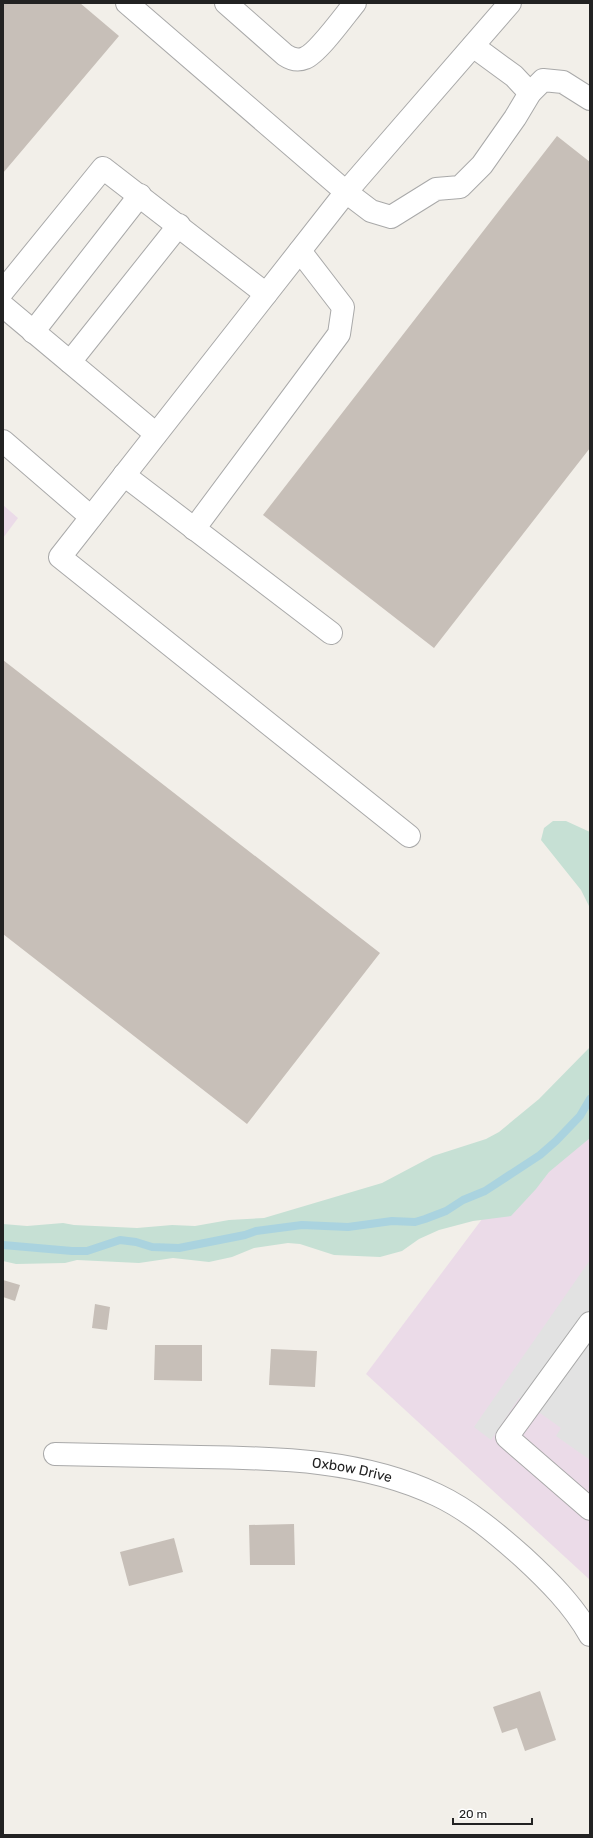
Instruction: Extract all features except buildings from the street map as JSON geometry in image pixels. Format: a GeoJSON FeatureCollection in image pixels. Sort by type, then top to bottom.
{"type":"FeatureCollection","features":[{"type":"Feature","properties":{"kind":"street"},"geometry":{"type":"LineString","coordinates":[[127,3],[346,192],[371,211],[391,217],[436,189],[460,186],[482,165],[515,118],[530,93],[543,80],[564,82],[590,99]]}},
{"type":"Feature","properties":{"kind":"street"},"geometry":{"type":"LineString","coordinates":[[226,3],[285,55],[292,59],[300,60],[313,53],[355,3]]}},
{"type":"Feature","properties":{"kind":"street"},"geometry":{"type":"LineString","coordinates":[[409,836],[60,557],[346,192],[510,3]]}},
{"type":"Feature","properties":{"kind":"street"},"geometry":{"type":"LineString","coordinates":[[473,46],[514,76],[530,93]]}},
{"type":"Feature","properties":{"kind":"street"},"geometry":{"type":"LineString","coordinates":[[3,291],[103,168],[179,225],[266,294]]}},
{"type":"Feature","properties":{"kind":"street"},"geometry":{"type":"LineString","coordinates":[[33,332],[140,195]]}},
{"type":"Feature","properties":{"kind":"street"},"geometry":{"type":"LineString","coordinates":[[70,362],[179,225]]}},
{"type":"Feature","properties":{"kind":"street"},"geometry":{"type":"LineString","coordinates":[[194,529],[340,334],[343,307],[300,251]]}},
{"type":"Feature","properties":{"kind":"street"},"geometry":{"type":"LineString","coordinates":[[3,306],[156,434]]}},
{"type":"Feature","properties":{"kind":"street"},"geometry":{"type":"LineString","coordinates":[[3,441],[91,517]]}},
{"type":"Feature","properties":{"kind":"street"},"geometry":{"type":"LineString","coordinates":[[124,475],[331,633]]}},
{"type":"Feature","properties":{"kind":"street"},"geometry":{"type":"LineString","coordinates":[[590,1323],[508,1437],[590,1509]]}},
{"type":"Feature","properties":{"kind":"street","name":"Oxbow Drive"},"geometry":{"type":"LineString","coordinates":[[55,1454],[259,1458],[320,1462],[372,1472],[405,1482],[437,1496],[461,1509],[504,1540],[550,1584],[570,1606],[590,1635]]}},
{"type":"Feature","properties":{"kind":"shaded area"},"geometry":{"type":"Polygon","coordinates":[[[3,505],[18,518],[3,538],[3,505]]]}},
{"type":"Feature","properties":{"kind":"shaded area"},"geometry":{"type":"Polygon","coordinates":[[[590,1075],[590,1580],[366,1374],[590,1075]]]}},
{"type":"Feature","properties":{"kind":"shaded area"},"geometry":{"type":"Polygon","coordinates":[[[590,1260],[590,1460],[556,1436],[561,1428],[519,1398],[491,1440],[474,1427],[590,1260]]]}},
{"type":"Feature","properties":{"kind":"green space"},"geometry":{"type":"Polygon","coordinates":[[[553,821],[566,821],[590,832],[590,908],[581,890],[541,840],[544,828],[553,821]]]}},
{"type":"Feature","properties":{"kind":"green space"},"geometry":{"type":"Polygon","coordinates":[[[590,1047],[590,1138],[549,1172],[536,1189],[511,1216],[473,1221],[439,1230],[419,1239],[402,1251],[380,1257],[334,1255],[300,1244],[288,1243],[254,1248],[232,1257],[209,1262],[173,1258],[139,1263],[77,1260],[65,1263],[16,1264],[3,1261],[3,1224],[27,1226],[63,1223],[74,1225],[137,1228],[172,1225],[195,1226],[229,1220],[264,1218],[382,1183],[433,1156],[486,1139],[499,1132],[539,1099],[590,1047]]]}},
{"type":"Feature","properties":{"kind":"waterway"},"geometry":{"type":"LineString","coordinates":[[3,1245],[87,1251],[120,1240],[136,1242],[152,1247],[179,1248],[245,1235],[256,1231],[302,1225],[348,1227],[392,1221],[415,1222],[446,1211],[463,1200],[485,1191],[540,1155],[580,1116],[590,1099]]}}]}
